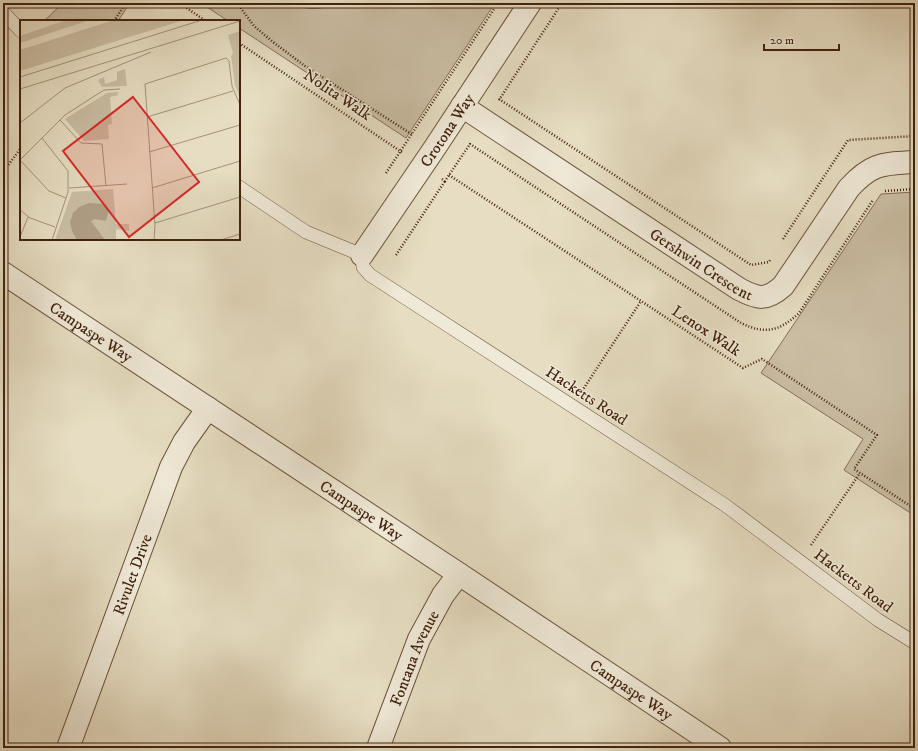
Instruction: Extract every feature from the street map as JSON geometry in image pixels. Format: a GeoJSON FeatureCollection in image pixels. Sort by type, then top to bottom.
{"type":"FeatureCollection","features":[{"type":"Feature","properties":{"kind":"street","name":"Crotona Way"},"geometry":{"type":"LineString","coordinates":[[362,255],[429,158],[530,3]]}},
{"type":"Feature","properties":{"kind":"street","name":"Gershwin Crescent"},"geometry":{"type":"LineString","coordinates":[[462,106],[739,289],[752,295],[762,297],[767,297],[775,293],[783,286],[849,188],[860,177],[867,171],[879,166],[892,163],[915,162]]}},
{"type":"Feature","properties":{"kind":"street","name":"Campaspe Way"},"geometry":{"type":"LineString","coordinates":[[3,273],[459,574],[711,745]]}},
{"type":"Feature","properties":{"kind":"street","name":"Rivulet Drive"},"geometry":{"type":"LineString","coordinates":[[68,748],[171,467],[184,442],[208,408]]}},
{"type":"Feature","properties":{"kind":"street","name":"Fontana Avenue"},"geometry":{"type":"LineString","coordinates":[[378,748],[419,639],[444,595],[459,574]]}},
{"type":"Feature","properties":{"kind":"lane"},"geometry":{"type":"LineString","coordinates":[[3,12],[20,30]]}},
{"type":"Feature","properties":{"kind":"lane"},"geometry":{"type":"LineString","coordinates":[[240,188],[306,232],[362,255]]}},
{"type":"Feature","properties":{"kind":"lane","name":"Hacketts Road"},"geometry":{"type":"LineString","coordinates":[[362,255],[363,267],[370,276],[725,504],[878,620],[915,643]]}},
{"type":"Feature","properties":{"kind":"path"},"geometry":{"type":"LineString","coordinates":[[115,20],[126,3]]}},
{"type":"Feature","properties":{"kind":"path"},"geometry":{"type":"LineString","coordinates":[[179,3],[204,20]]}},
{"type":"Feature","properties":{"kind":"path"},"geometry":{"type":"LineString","coordinates":[[237,3],[254,26],[305,66],[412,134],[429,158]]}},
{"type":"Feature","properties":{"kind":"path"},"geometry":{"type":"LineString","coordinates":[[384,176],[498,3]]}},
{"type":"Feature","properties":{"kind":"path"},"geometry":{"type":"LineString","coordinates":[[470,144],[562,3]]}},
{"type":"Feature","properties":{"kind":"path","name":"Nolita Walk"},"geometry":{"type":"LineString","coordinates":[[240,44],[401,151],[429,158]]}},
{"type":"Feature","properties":{"kind":"path"},"geometry":{"type":"LineString","coordinates":[[499,99],[751,265],[769,262],[773,255]]}},
{"type":"Feature","properties":{"kind":"path"},"geometry":{"type":"LineString","coordinates":[[781,242],[848,140],[915,136]]}},
{"type":"Feature","properties":{"kind":"path"},"geometry":{"type":"LineString","coordinates":[[3,172],[20,149]]}},
{"type":"Feature","properties":{"kind":"path","name":"Lenox Walk"},"geometry":{"type":"LineString","coordinates":[[449,175],[742,368],[762,359],[877,435],[854,469],[860,473]]}},
{"type":"Feature","properties":{"kind":"path"},"geometry":{"type":"LineString","coordinates":[[396,256],[445,181]]}},
{"type":"Feature","properties":{"kind":"path"},"geometry":{"type":"LineString","coordinates":[[573,406],[641,301]]}},
{"type":"Feature","properties":{"kind":"path"},"geometry":{"type":"LineString","coordinates":[[801,561],[860,473],[915,509]]}},
{"type":"Feature","properties":{"kind":"shaded area"},"geometry":{"type":"Polygon","coordinates":[[[63,3],[130,3],[119,20],[45,20],[63,3]]]}},
{"type":"Feature","properties":{"kind":"shaded area"},"geometry":{"type":"Polygon","coordinates":[[[201,3],[495,3],[406,138],[240,29],[240,20],[226,20],[201,3]]]}},
{"type":"Feature","properties":{"kind":"shaded area"},"geometry":{"type":"Polygon","coordinates":[[[291,3],[344,3],[324,8],[304,8],[291,3]]]}},
{"type":"Feature","properties":{"kind":"shaded area"},"geometry":{"type":"Polygon","coordinates":[[[915,192],[915,516],[844,470],[863,439],[761,373],[881,194],[915,192]]]}}]}
